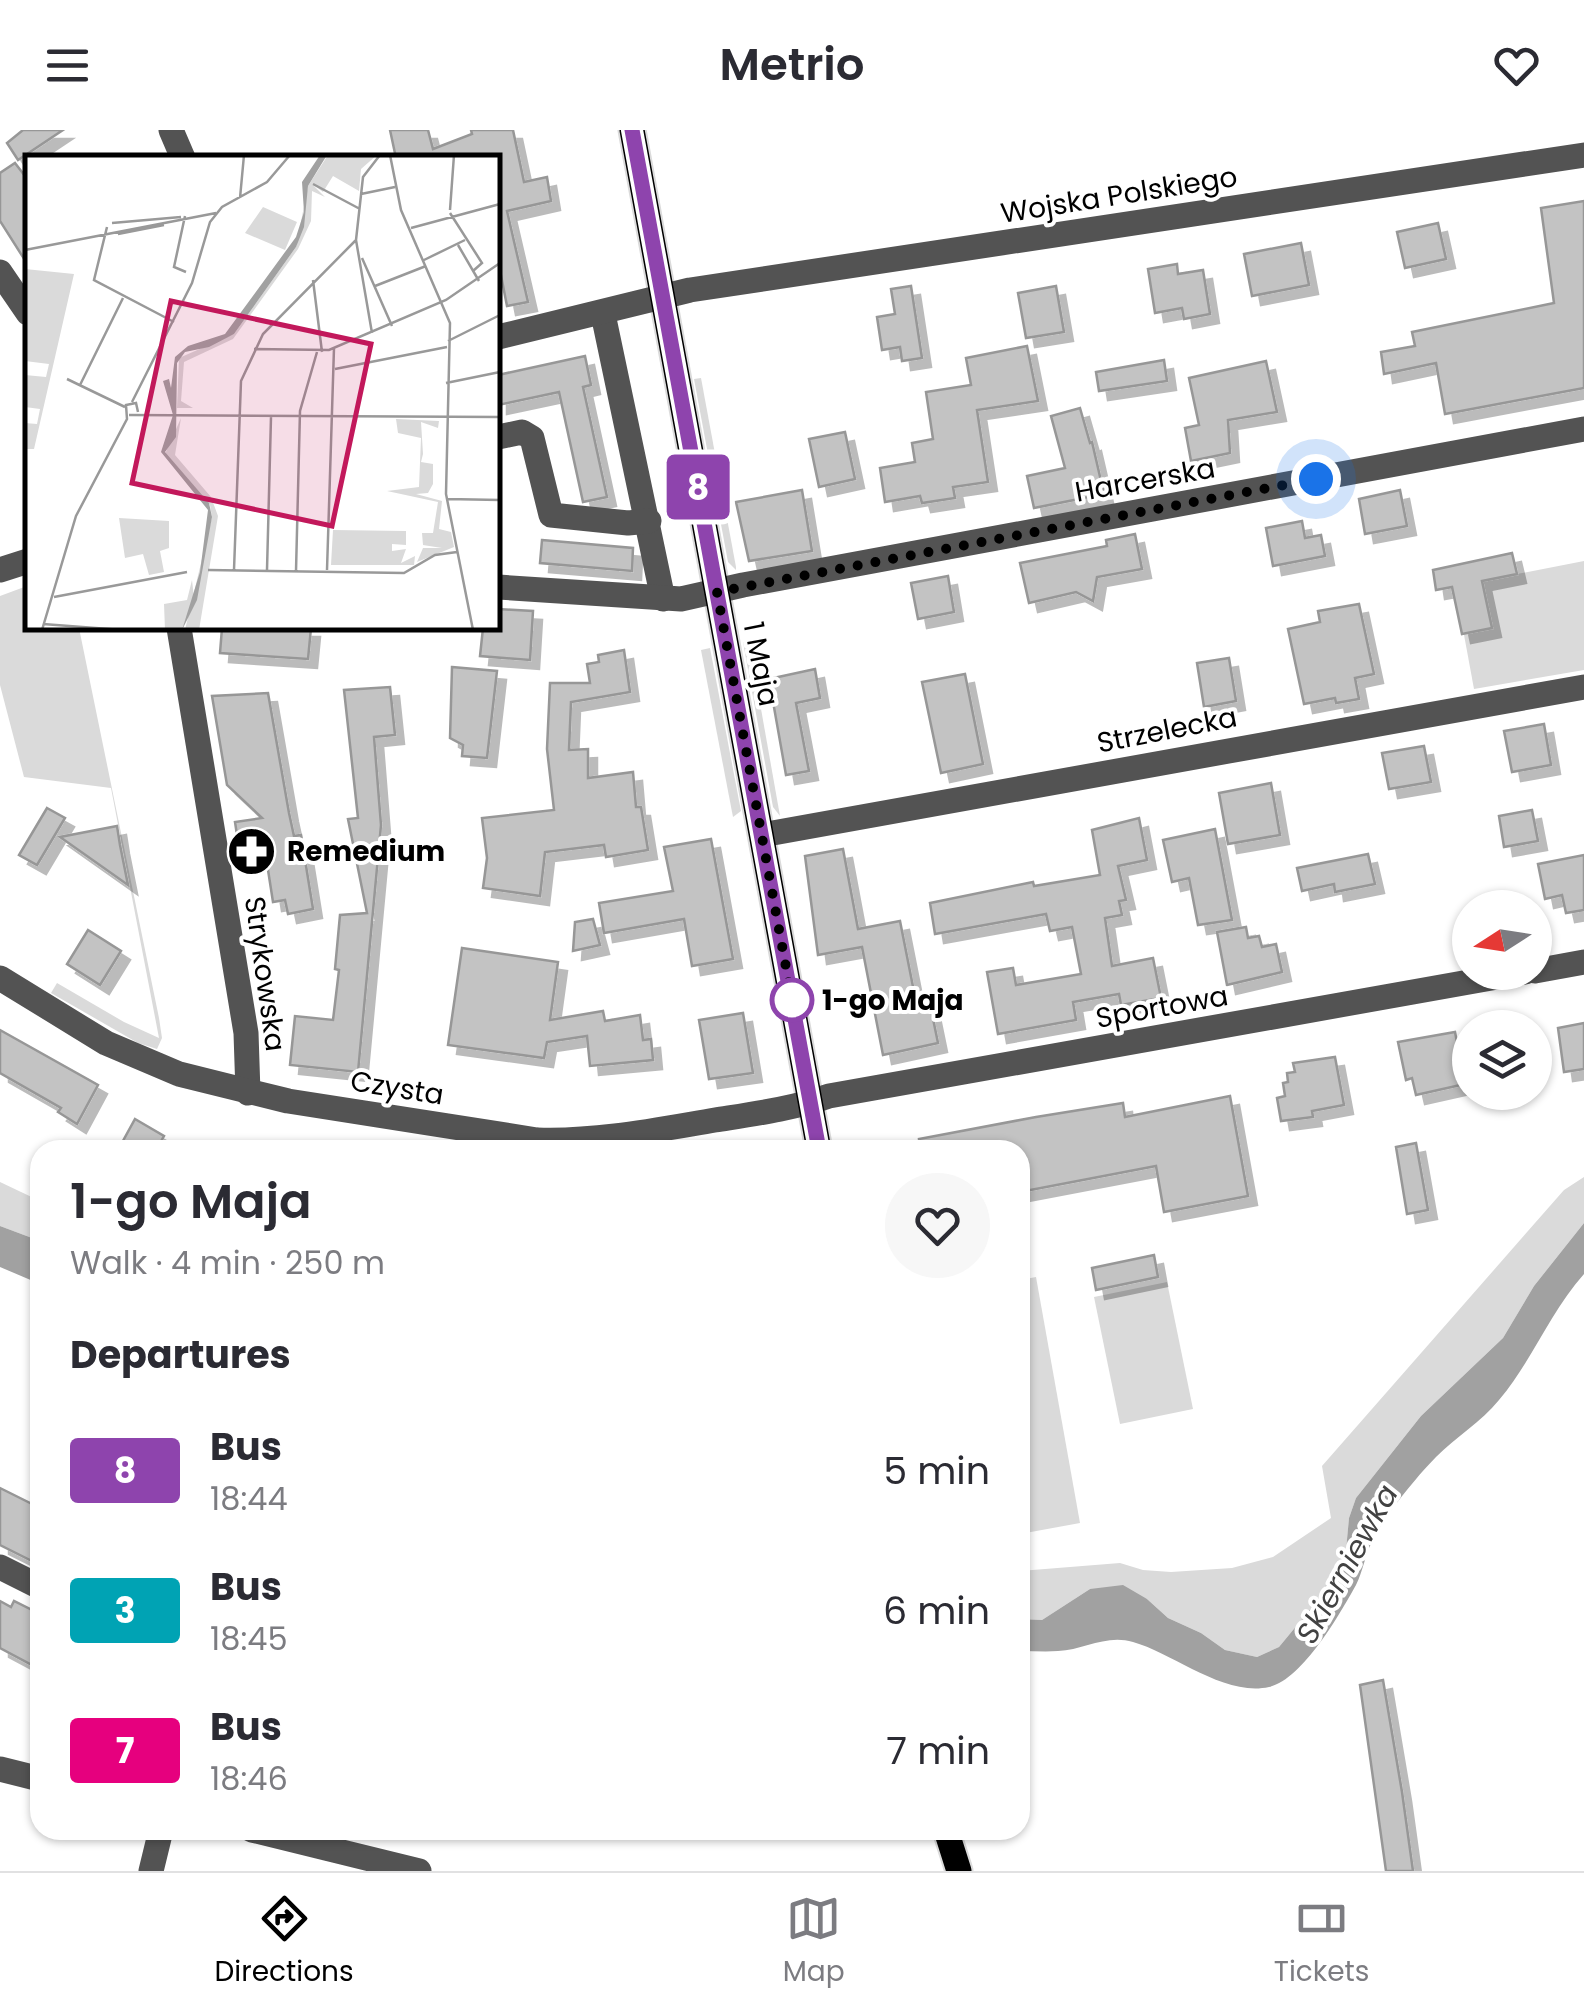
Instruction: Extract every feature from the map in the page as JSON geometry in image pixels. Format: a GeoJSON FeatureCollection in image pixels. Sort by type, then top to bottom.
{"type":"FeatureCollection","features":[{"type":"Feature","properties":{"kind":"main road","name":"1 Maja"},"geometry":{"type":"LineString","coordinates":[[632,130],[817,1140]]}},
{"type":"Feature","properties":{"kind":"main road"},"geometry":{"type":"LineString","coordinates":[[938,1840],[939,1871]]}},
{"type":"Feature","properties":{"kind":"main road"},"geometry":{"type":"LineString","coordinates":[[949,1840],[959,1871]]}},
{"type":"Feature","properties":{"kind":"street"},"geometry":{"type":"LineString","coordinates":[[171,130],[183,155]]}},
{"type":"Feature","properties":{"kind":"street","name":"Wojska Polskiego"},"geometry":{"type":"LineString","coordinates":[[500,337],[603,314],[662,296],[1584,155]]}},
{"type":"Feature","properties":{"kind":"street"},"geometry":{"type":"LineString","coordinates":[[0,272],[25,309]]}},
{"type":"Feature","properties":{"kind":"street"},"geometry":{"type":"LineString","coordinates":[[603,314],[663,599]]}},
{"type":"Feature","properties":{"kind":"street","name":"Harcerska"},"geometry":{"type":"LineString","coordinates":[[500,587],[689,598],[1584,430]]}},
{"type":"Feature","properties":{"kind":"street"},"geometry":{"type":"LineString","coordinates":[[500,438],[528,434],[552,515],[628,523],[649,521]]}},
{"type":"Feature","properties":{"kind":"street"},"geometry":{"type":"LineString","coordinates":[[0,570],[25,562]]}},
{"type":"Feature","properties":{"kind":"street","name":"Strykowska"},"geometry":{"type":"LineString","coordinates":[[179,630],[246,1033],[248,1093]]}},
{"type":"Feature","properties":{"kind":"street","name":"Strzelecka"},"geometry":{"type":"LineString","coordinates":[[762,836],[1584,687]]}},
{"type":"Feature","properties":{"kind":"street"},"geometry":{"type":"LineString","coordinates":[[1552,968],[1584,962]]}},
{"type":"Feature","properties":{"kind":"street","name":"Czysta"},"geometry":{"type":"LineString","coordinates":[[0,978],[81,1029],[179,1074],[248,1093],[550,1140]]}},
{"type":"Feature","properties":{"kind":"street","name":"Sportowa"},"geometry":{"type":"LineString","coordinates":[[810,1103],[1452,985]]}},
{"type":"Feature","properties":{"kind":"street","name":"Czysta"},"geometry":{"type":"LineString","coordinates":[[576,1140],[636,1134],[810,1103]]}},
{"type":"Feature","properties":{"kind":"street"},"geometry":{"type":"LineString","coordinates":[[0,1567],[30,1582]]}},
{"type":"Feature","properties":{"kind":"street"},"geometry":{"type":"LineString","coordinates":[[0,1769],[30,1774]]}},
{"type":"Feature","properties":{"kind":"street"},"geometry":{"type":"LineString","coordinates":[[150,1871],[158,1840]]}},
{"type":"Feature","properties":{"kind":"street"},"geometry":{"type":"LineString","coordinates":[[293,1840],[419,1871]]}},
{"type":"Feature","properties":{"kind":"shaded area"},"geometry":{"type":"Polygon","coordinates":[[[701,378],[736,570],[728,562],[694,379],[701,378]]]}},
{"type":"Feature","properties":{"kind":"shaded area"},"geometry":{"type":"Polygon","coordinates":[[[1584,561],[1584,670],[1474,689],[1455,586],[1584,561]]]}},
{"type":"Feature","properties":{"kind":"shaded area"},"geometry":{"type":"Polygon","coordinates":[[[25,587],[25,630],[79,630],[159,1018],[162,1038],[157,1049],[138,1043],[51,993],[57,983],[159,1038],[111,788],[24,777],[0,685],[0,596],[25,587]]]}},
{"type":"Feature","properties":{"kind":"shaded area"},"geometry":{"type":"Polygon","coordinates":[[[749,641],[780,816],[773,807],[743,642],[749,641]]]}},
{"type":"Feature","properties":{"kind":"shaded area"},"geometry":{"type":"Polygon","coordinates":[[[710,648],[741,811],[733,817],[701,650],[710,648]]]}},
{"type":"Feature","properties":{"kind":"shaded area"},"geometry":{"type":"Polygon","coordinates":[[[1584,1177],[1584,1223],[1534,1286],[1503,1338],[1421,1416],[1356,1498],[1349,1518],[1346,1550],[1317,1601],[1279,1647],[1257,1657],[1225,1650],[1201,1633],[1168,1618],[1147,1599],[1090,1589],[1042,1620],[1030,1619],[1030,1570],[1120,1563],[1171,1572],[1232,1568],[1273,1557],[1331,1518],[1322,1466],[1564,1190],[1584,1177]]]}},
{"type":"Feature","properties":{"kind":"shaded area"},"geometry":{"type":"Polygon","coordinates":[[[0,1182],[30,1196],[30,1237],[0,1226],[0,1182]]]}},
{"type":"Feature","properties":{"kind":"shaded area"},"geometry":{"type":"Polygon","coordinates":[[[1036,1277],[1080,1523],[1030,1532],[1030,1278],[1036,1277]]]}},
{"type":"Feature","properties":{"kind":"shaded area"},"geometry":{"type":"Polygon","coordinates":[[[1167,1282],[1193,1409],[1120,1424],[1094,1297],[1167,1282]]]}},
{"type":"Feature","properties":{"kind":"water","name":"Skierniewka"},"geometry":{"type":"Polygon","coordinates":[[[1584,1223],[1584,1274],[1499,1400],[1436,1457],[1392,1510],[1377,1532],[1340,1612],[1307,1659],[1282,1682],[1269,1687],[1234,1686],[1123,1640],[1068,1650],[1030,1651],[1030,1619],[1042,1620],[1090,1589],[1123,1585],[1168,1618],[1201,1633],[1225,1650],[1257,1657],[1279,1647],[1317,1601],[1346,1550],[1349,1518],[1356,1498],[1421,1416],[1503,1338],[1534,1286],[1584,1223]]]}},
{"type":"Feature","properties":{"kind":"water"},"geometry":{"type":"Polygon","coordinates":[[[0,1226],[30,1237],[30,1280],[0,1267],[0,1226]]]}},
{"type":"Feature","properties":{"kind":"building"},"geometry":{"type":"Polygon","coordinates":[[[23,130],[63,130],[18,160],[7,143],[23,130]]]}},
{"type":"Feature","properties":{"kind":"building"},"geometry":{"type":"Polygon","coordinates":[[[390,130],[428,130],[433,149],[472,134],[471,130],[513,130],[524,182],[547,177],[551,201],[507,211],[528,302],[507,306],[500,270],[500,155],[395,155],[390,130]]]}},
{"type":"Feature","properties":{"kind":"building"},"geometry":{"type":"Polygon","coordinates":[[[15,163],[25,176],[25,260],[0,221],[0,173],[15,163]]]}},
{"type":"Feature","properties":{"kind":"building"},"geometry":{"type":"Polygon","coordinates":[[[1584,201],[1584,388],[1445,414],[1436,363],[1384,374],[1381,352],[1415,346],[1412,332],[1554,303],[1541,208],[1584,201]]]}},
{"type":"Feature","properties":{"kind":"building"},"geometry":{"type":"Polygon","coordinates":[[[1438,223],[1446,259],[1405,268],[1397,232],[1438,223]]]}},
{"type":"Feature","properties":{"kind":"building"},"geometry":{"type":"Polygon","coordinates":[[[1301,243],[1309,285],[1252,296],[1244,254],[1301,243]]]}},
{"type":"Feature","properties":{"kind":"building"},"geometry":{"type":"Polygon","coordinates":[[[1177,264],[1178,274],[1203,270],[1210,314],[1184,319],[1182,308],[1155,313],[1148,269],[1177,264]]]}},
{"type":"Feature","properties":{"kind":"building"},"geometry":{"type":"Polygon","coordinates":[[[911,286],[922,358],[902,361],[900,347],[882,350],[877,317],[895,314],[891,289],[911,286]]]}},
{"type":"Feature","properties":{"kind":"building"},"geometry":{"type":"Polygon","coordinates":[[[1056,286],[1064,332],[1026,338],[1018,293],[1056,286]]]}},
{"type":"Feature","properties":{"kind":"building"},"geometry":{"type":"Polygon","coordinates":[[[1027,346],[1038,401],[977,410],[988,482],[953,487],[955,498],[922,503],[920,496],[885,502],[880,468],[915,462],[912,443],[933,439],[926,392],[971,385],[966,358],[1027,346]]]}},
{"type":"Feature","properties":{"kind":"building"},"geometry":{"type":"Polygon","coordinates":[[[585,356],[591,385],[583,387],[607,497],[583,502],[559,392],[500,405],[500,375],[585,356]]]}},
{"type":"Feature","properties":{"kind":"building"},"geometry":{"type":"Polygon","coordinates":[[[1164,360],[1167,381],[1099,391],[1096,372],[1164,360]]]}},
{"type":"Feature","properties":{"kind":"building"},"geometry":{"type":"Polygon","coordinates":[[[1266,361],[1277,412],[1228,420],[1230,453],[1191,461],[1185,428],[1199,425],[1189,378],[1266,361]]]}},
{"type":"Feature","properties":{"kind":"building"},"geometry":{"type":"Polygon","coordinates":[[[1080,408],[1104,494],[1034,508],[1027,476],[1065,468],[1051,416],[1080,408]]]}},
{"type":"Feature","properties":{"kind":"building"},"geometry":{"type":"Polygon","coordinates":[[[845,432],[855,479],[819,487],[809,439],[845,432]]]}},
{"type":"Feature","properties":{"kind":"building"},"geometry":{"type":"Polygon","coordinates":[[[802,490],[812,551],[749,561],[736,502],[802,490]]]}},
{"type":"Feature","properties":{"kind":"building"},"geometry":{"type":"Polygon","coordinates":[[[1400,490],[1407,526],[1365,534],[1359,499],[1400,490]]]}},
{"type":"Feature","properties":{"kind":"building"},"geometry":{"type":"Polygon","coordinates":[[[1302,521],[1305,538],[1321,535],[1325,556],[1273,566],[1266,528],[1302,521]]]}},
{"type":"Feature","properties":{"kind":"building"},"geometry":{"type":"Polygon","coordinates":[[[1135,534],[1142,569],[1097,577],[1093,601],[1076,592],[1029,603],[1020,563],[1107,546],[1106,540],[1135,534]]]}},
{"type":"Feature","properties":{"kind":"building"},"geometry":{"type":"Polygon","coordinates":[[[542,540],[633,548],[632,571],[540,563],[542,540]]]}},
{"type":"Feature","properties":{"kind":"building"},"geometry":{"type":"Polygon","coordinates":[[[1512,553],[1517,574],[1482,581],[1492,628],[1462,634],[1452,587],[1436,590],[1433,570],[1512,553]]]}},
{"type":"Feature","properties":{"kind":"building"},"geometry":{"type":"Polygon","coordinates":[[[948,576],[954,612],[918,619],[911,583],[948,576]]]}},
{"type":"Feature","properties":{"kind":"building"},"geometry":{"type":"Polygon","coordinates":[[[1359,604],[1374,674],[1355,678],[1359,699],[1336,703],[1335,698],[1304,704],[1288,629],[1320,622],[1318,611],[1359,604]]]}},
{"type":"Feature","properties":{"kind":"building"},"geometry":{"type":"Polygon","coordinates":[[[500,609],[533,611],[530,660],[480,656],[483,630],[500,630],[500,609]]]}},
{"type":"Feature","properties":{"kind":"building"},"geometry":{"type":"Polygon","coordinates":[[[222,630],[311,630],[308,659],[220,653],[222,630]]]}},
{"type":"Feature","properties":{"kind":"building"},"geometry":{"type":"Polygon","coordinates":[[[624,650],[630,692],[571,702],[569,750],[588,749],[588,778],[633,772],[636,807],[641,807],[648,850],[606,857],[604,845],[545,852],[540,896],[483,888],[487,858],[482,818],[554,810],[547,749],[550,683],[590,683],[587,664],[599,662],[598,655],[624,650]]]}},
{"type":"Feature","properties":{"kind":"building"},"geometry":{"type":"Polygon","coordinates":[[[1229,658],[1236,701],[1204,707],[1197,663],[1229,658]]]}},
{"type":"Feature","properties":{"kind":"building"},"geometry":{"type":"Polygon","coordinates":[[[452,667],[497,671],[487,758],[462,756],[463,745],[450,738],[452,667]]]}},
{"type":"Feature","properties":{"kind":"building"},"geometry":{"type":"Polygon","coordinates":[[[815,669],[820,698],[796,703],[809,771],[786,775],[769,679],[815,669]]]}},
{"type":"Feature","properties":{"kind":"building"},"geometry":{"type":"Polygon","coordinates":[[[965,674],[983,764],[941,773],[922,682],[965,674]]]}},
{"type":"Feature","properties":{"kind":"building"},"geometry":{"type":"Polygon","coordinates":[[[390,687],[395,735],[374,737],[381,825],[358,1072],[290,1065],[295,1016],[333,1020],[340,915],[367,913],[348,819],[358,818],[344,690],[390,687]]]}},
{"type":"Feature","properties":{"kind":"building"},"geometry":{"type":"Polygon","coordinates":[[[268,693],[289,813],[294,836],[301,835],[313,909],[288,914],[285,900],[273,902],[266,857],[241,861],[235,822],[262,818],[227,785],[212,696],[268,693]]]}},
{"type":"Feature","properties":{"kind":"building"},"geometry":{"type":"Polygon","coordinates":[[[1544,724],[1551,765],[1512,772],[1504,731],[1544,724]]]}},
{"type":"Feature","properties":{"kind":"building"},"geometry":{"type":"Polygon","coordinates":[[[1424,746],[1431,782],[1389,789],[1382,753],[1424,746]]]}},
{"type":"Feature","properties":{"kind":"building"},"geometry":{"type":"Polygon","coordinates":[[[1271,783],[1280,835],[1228,844],[1219,793],[1271,783]]]}},
{"type":"Feature","properties":{"kind":"building"},"geometry":{"type":"Polygon","coordinates":[[[47,808],[65,818],[37,865],[19,855],[47,808]]]}},
{"type":"Feature","properties":{"kind":"building"},"geometry":{"type":"Polygon","coordinates":[[[1532,810],[1538,841],[1504,847],[1499,816],[1532,810]]]}},
{"type":"Feature","properties":{"kind":"building"},"geometry":{"type":"Polygon","coordinates":[[[1139,818],[1147,860],[1118,866],[1126,900],[1119,901],[1122,915],[1105,918],[1112,966],[1153,958],[1161,998],[1121,1005],[1119,994],[1073,1002],[1076,1020],[998,1034],[987,972],[1013,968],[1016,985],[1081,974],[1072,927],[1050,931],[1046,914],[935,934],[930,903],[1033,882],[1034,886],[1100,875],[1092,830],[1139,818]]]}},
{"type":"Feature","properties":{"kind":"building"},"geometry":{"type":"Polygon","coordinates":[[[117,826],[120,845],[128,885],[60,837],[117,826]]]}},
{"type":"Feature","properties":{"kind":"building"},"geometry":{"type":"Polygon","coordinates":[[[1215,829],[1232,920],[1198,925],[1189,878],[1172,882],[1163,840],[1215,829]]]}},
{"type":"Feature","properties":{"kind":"building"},"geometry":{"type":"Polygon","coordinates":[[[711,839],[733,959],[692,966],[684,919],[604,933],[599,903],[673,891],[664,847],[711,839]]]}},
{"type":"Feature","properties":{"kind":"building"},"geometry":{"type":"Polygon","coordinates":[[[843,849],[858,929],[900,921],[918,1012],[931,1009],[938,1043],[883,1055],[862,947],[818,955],[805,856],[843,849]]]}},
{"type":"Feature","properties":{"kind":"building"},"geometry":{"type":"Polygon","coordinates":[[[1368,854],[1375,884],[1335,892],[1334,884],[1302,891],[1297,868],[1368,854]]]}},
{"type":"Feature","properties":{"kind":"building"},"geometry":{"type":"Polygon","coordinates":[[[1584,855],[1584,910],[1566,913],[1562,895],[1552,897],[1552,890],[1543,890],[1538,864],[1584,855]]]}},
{"type":"Feature","properties":{"kind":"building"},"geometry":{"type":"Polygon","coordinates":[[[593,919],[600,945],[573,951],[575,922],[593,919]]]}},
{"type":"Feature","properties":{"kind":"building"},"geometry":{"type":"Polygon","coordinates":[[[1246,927],[1248,938],[1259,936],[1262,947],[1276,944],[1282,972],[1227,985],[1217,932],[1246,927]]]}},
{"type":"Feature","properties":{"kind":"building"},"geometry":{"type":"Polygon","coordinates":[[[88,930],[121,951],[100,985],[67,964],[88,930]]]}},
{"type":"Feature","properties":{"kind":"building"},"geometry":{"type":"Polygon","coordinates":[[[462,948],[558,962],[550,1020],[603,1011],[605,1021],[640,1015],[643,1040],[651,1039],[653,1060],[590,1066],[587,1036],[547,1042],[544,1058],[448,1045],[462,948]]]}},
{"type":"Feature","properties":{"kind":"building"},"geometry":{"type":"Polygon","coordinates":[[[743,1013],[753,1073],[709,1079],[699,1020],[743,1013]]]}},
{"type":"Feature","properties":{"kind":"building"},"geometry":{"type":"Polygon","coordinates":[[[1584,1023],[1584,1069],[1564,1072],[1558,1028],[1584,1023]]]}},
{"type":"Feature","properties":{"kind":"building"},"geometry":{"type":"Polygon","coordinates":[[[0,1030],[98,1085],[77,1124],[58,1112],[61,1108],[0,1073],[0,1030]]]}},
{"type":"Feature","properties":{"kind":"building"},"geometry":{"type":"Polygon","coordinates":[[[1452,1033],[1452,1087],[1416,1095],[1412,1078],[1406,1080],[1398,1042],[1452,1033]]]}},
{"type":"Feature","properties":{"kind":"building"},"geometry":{"type":"Polygon","coordinates":[[[1335,1057],[1344,1105],[1312,1111],[1313,1117],[1281,1121],[1277,1098],[1285,1096],[1283,1083],[1288,1082],[1287,1073],[1295,1072],[1293,1063],[1335,1057]]]}},
{"type":"Feature","properties":{"kind":"building"},"geometry":{"type":"Polygon","coordinates":[[[1230,1096],[1248,1196],[1164,1212],[1156,1166],[1030,1190],[1030,1140],[919,1140],[1123,1103],[1125,1117],[1230,1096]]]}},
{"type":"Feature","properties":{"kind":"building"},"geometry":{"type":"Polygon","coordinates":[[[135,1119],[164,1136],[162,1140],[123,1140],[135,1119]]]}},
{"type":"Feature","properties":{"kind":"building"},"geometry":{"type":"Polygon","coordinates":[[[1416,1143],[1428,1210],[1407,1214],[1396,1147],[1416,1143]]]}},
{"type":"Feature","properties":{"kind":"building"},"geometry":{"type":"Polygon","coordinates":[[[1154,1255],[1158,1277],[1096,1290],[1092,1268],[1154,1255]]]}},
{"type":"Feature","properties":{"kind":"building"},"geometry":{"type":"Polygon","coordinates":[[[0,1488],[30,1503],[30,1560],[0,1545],[0,1488]]]}},
{"type":"Feature","properties":{"kind":"building"},"geometry":{"type":"Polygon","coordinates":[[[0,1601],[11,1607],[14,1601],[30,1609],[30,1664],[0,1648],[0,1601]]]}},
{"type":"Feature","properties":{"kind":"building"},"geometry":{"type":"Polygon","coordinates":[[[1383,1680],[1413,1871],[1386,1871],[1360,1685],[1383,1680]]]}},
{"type":"Feature","properties":{"kind":"bus line","name":"8"},"geometry":{"type":"LineString","coordinates":[[632,130],[817,1140]]}},
{"type":"Feature","properties":{"kind":"place","name":"Remedium"},"geometry":{"type":"Point","coordinates":[252,851]}},
{"type":"Feature","properties":{"kind":"place","name":"1-go Maja"},"geometry":{"type":"Point","coordinates":[792,1000]}},
{"type":"Feature","properties":{"kind":"route"},"geometry":{"type":"LineString","coordinates":[[792,1000],[717,592],[1316,479]]}}]}
